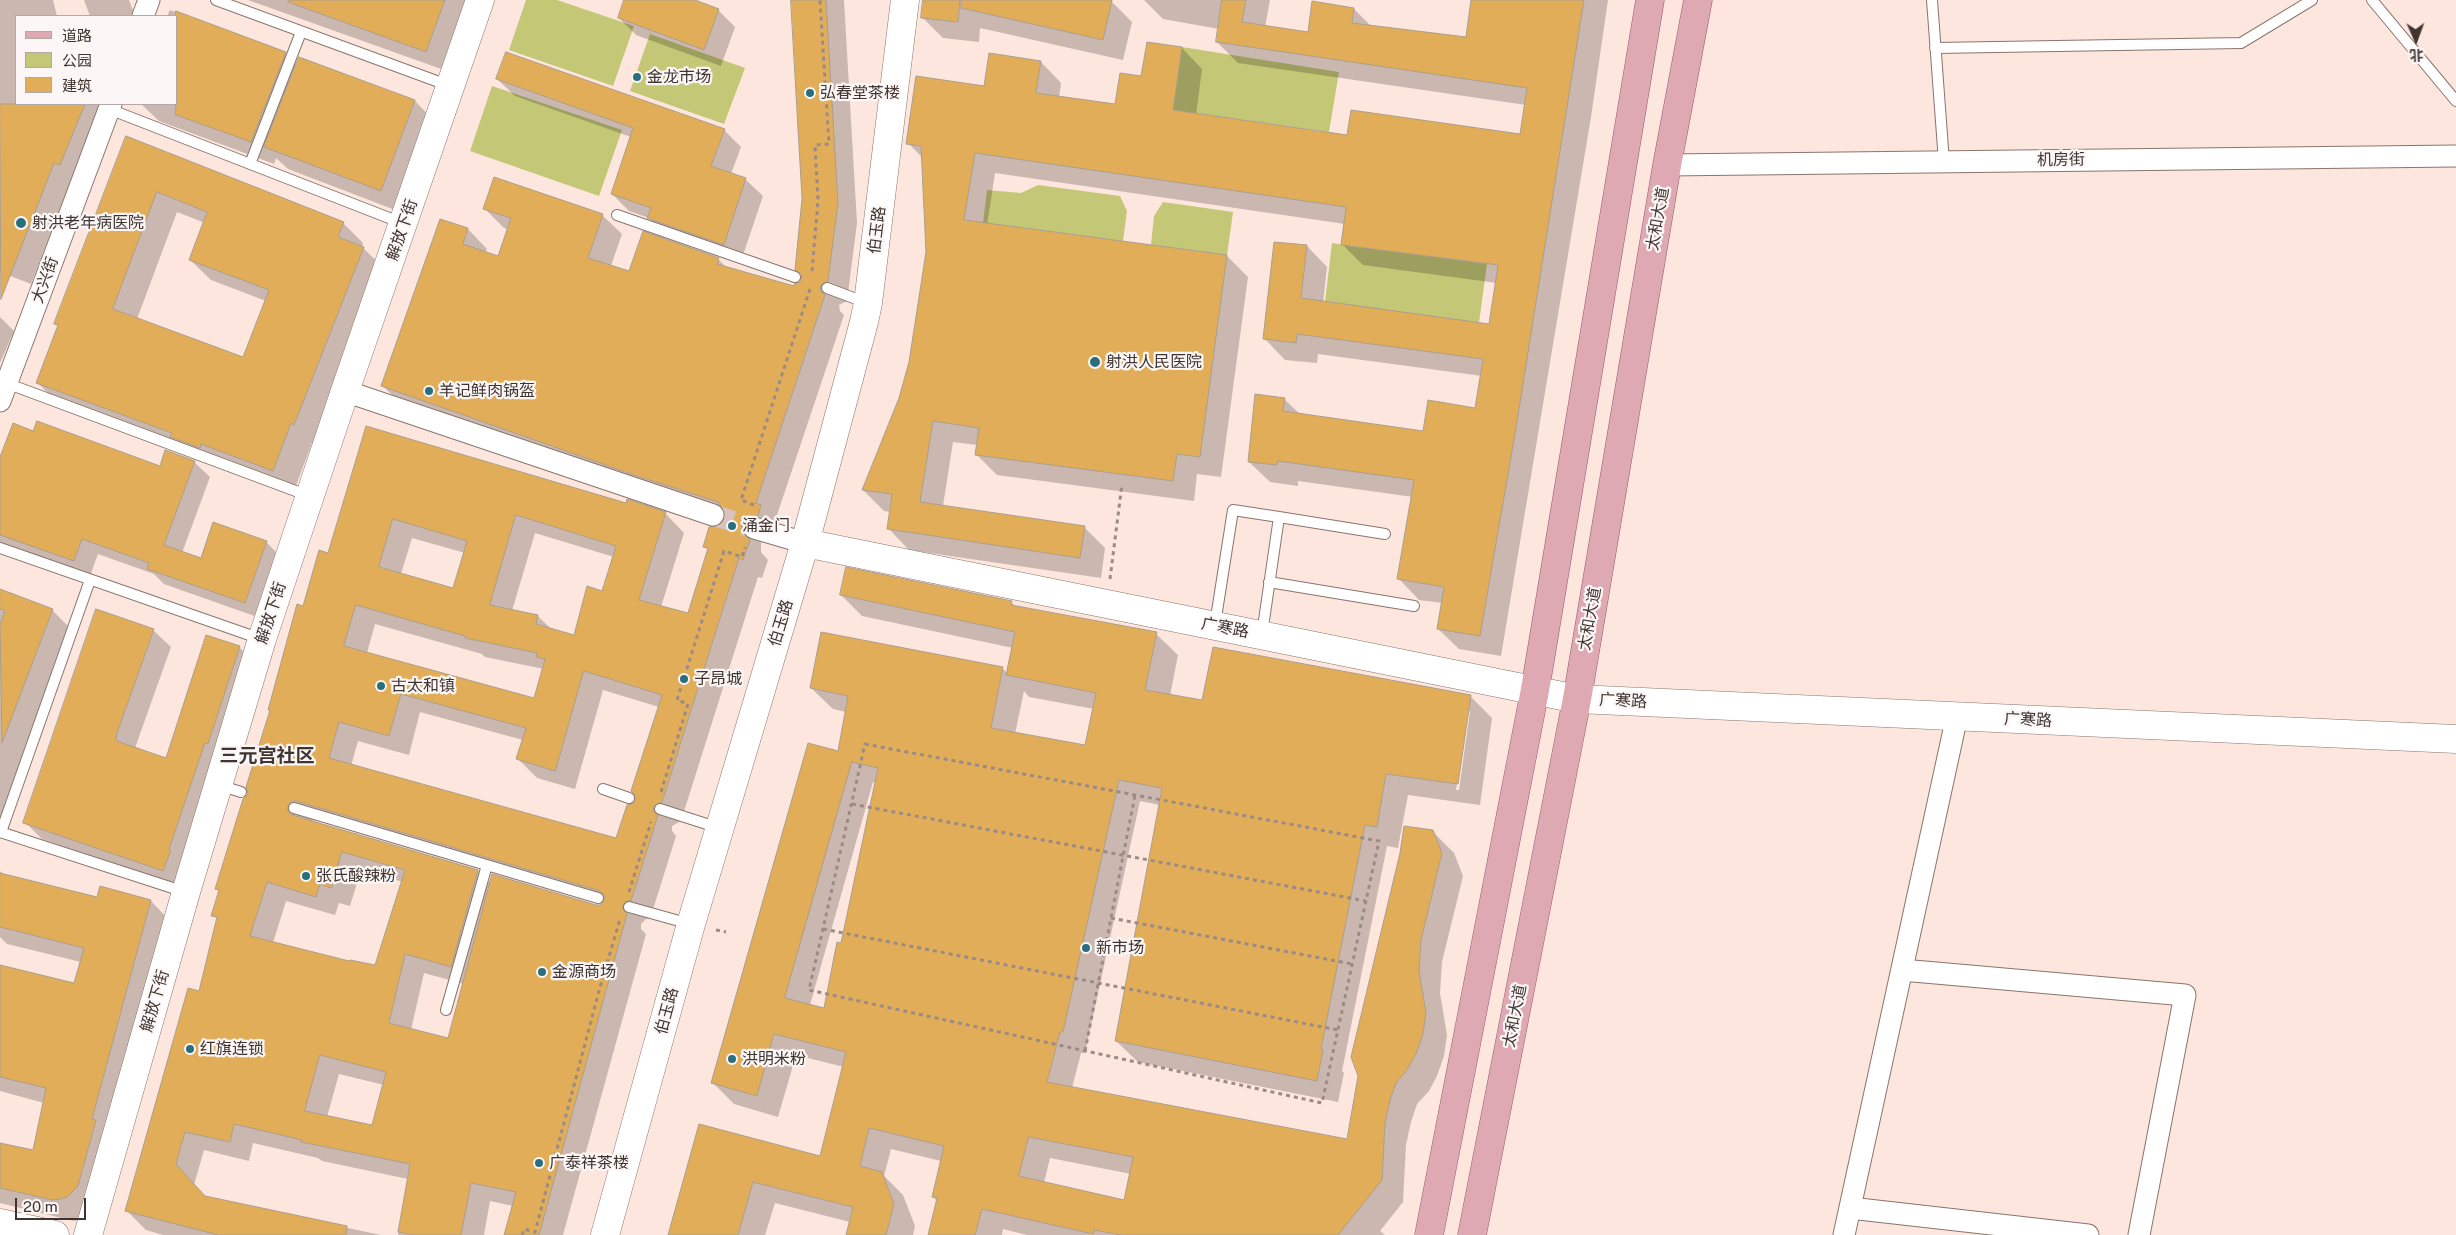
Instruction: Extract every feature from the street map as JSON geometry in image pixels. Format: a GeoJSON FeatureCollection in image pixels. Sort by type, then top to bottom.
{"type":"FeatureCollection","features":[{"type":"Feature","properties":{"kind":"main road"},"geometry":{"type":"LineString","coordinates":[[1429,1235],[1534,690],[1650,0]]}},
{"type":"Feature","properties":{"kind":"main road","name":"太和大道"},"geometry":{"type":"LineString","coordinates":[[1472,1235],[1577,699],[1667,165],[1698,0]]}},
{"type":"Feature","properties":{"kind":"street","name":"解放下街"},"geometry":{"type":"LineString","coordinates":[[88,1235],[186,892],[230,788],[262,640],[345,391],[405,224],[480,0]]}},
{"type":"Feature","properties":{"kind":"street","name":"伯玉路"},"geometry":{"type":"LineString","coordinates":[[605,1235],[691,924],[805,543],[868,303],[905,0]]}},
{"type":"Feature","properties":{"kind":"street","name":"大兴街"},"geometry":{"type":"LineString","coordinates":[[3,392],[110,107]]}},
{"type":"Feature","properties":{"kind":"street","name":"机房街"},"geometry":{"type":"LineString","coordinates":[[1667,165],[2456,156]]}},
{"type":"Feature","properties":{"kind":"street"},"geometry":{"type":"LineString","coordinates":[[345,391],[713,515]]}},
{"type":"Feature","properties":{"kind":"street"},"geometry":{"type":"LineString","coordinates":[[750,534],[805,543]]}},
{"type":"Feature","properties":{"kind":"street","name":"广寒路"},"geometry":{"type":"LineString","coordinates":[[805,543],[1577,699],[2456,739]]}},
{"type":"Feature","properties":{"kind":"street"},"geometry":{"type":"LineString","coordinates":[[1844,1235],[1958,716]]}},
{"type":"Feature","properties":{"kind":"street"},"geometry":{"type":"LineString","coordinates":[[1902,970],[2186,995],[2139,1235]]}},
{"type":"Feature","properties":{"kind":"street"},"geometry":{"type":"LineString","coordinates":[[1850,1208],[2088,1235]]}},
{"type":"Feature","properties":{"kind":"street"},"geometry":{"type":"LineString","coordinates":[[0,1223],[55,1235]]}},
{"type":"Feature","properties":{"kind":"lane"},"geometry":{"type":"LineString","coordinates":[[216,0],[451,87]]}},
{"type":"Feature","properties":{"kind":"lane"},"geometry":{"type":"LineString","coordinates":[[1932,0],[1944,162]]}},
{"type":"Feature","properties":{"kind":"lane"},"geometry":{"type":"LineString","coordinates":[[1935,48],[2241,42],[2312,0]]}},
{"type":"Feature","properties":{"kind":"lane"},"geometry":{"type":"LineString","coordinates":[[2372,0],[2456,101]]}},
{"type":"Feature","properties":{"kind":"lane"},"geometry":{"type":"LineString","coordinates":[[250,164],[301,32]]}},
{"type":"Feature","properties":{"kind":"lane"},"geometry":{"type":"LineString","coordinates":[[110,107],[405,224]]}},
{"type":"Feature","properties":{"kind":"lane"},"geometry":{"type":"LineString","coordinates":[[617,215],[795,276]]}},
{"type":"Feature","properties":{"kind":"lane"},"geometry":{"type":"LineString","coordinates":[[827,288],[868,303]]}},
{"type":"Feature","properties":{"kind":"lane"},"geometry":{"type":"LineString","coordinates":[[3,392],[310,497]]}},
{"type":"Feature","properties":{"kind":"lane"},"geometry":{"type":"LineString","coordinates":[[1214,626],[1233,510],[1385,534]]}},
{"type":"Feature","properties":{"kind":"lane"},"geometry":{"type":"LineString","coordinates":[[1262,635],[1279,517]]}},
{"type":"Feature","properties":{"kind":"lane"},"geometry":{"type":"LineString","coordinates":[[0,548],[262,640]]}},
{"type":"Feature","properties":{"kind":"lane"},"geometry":{"type":"LineString","coordinates":[[90,580],[0,832],[186,892]]}},
{"type":"Feature","properties":{"kind":"lane"},"geometry":{"type":"LineString","coordinates":[[1269,582],[1414,606]]}},
{"type":"Feature","properties":{"kind":"lane"},"geometry":{"type":"LineString","coordinates":[[603,789],[629,798]]}},
{"type":"Feature","properties":{"kind":"lane"},"geometry":{"type":"LineString","coordinates":[[659,804],[720,828]]}},
{"type":"Feature","properties":{"kind":"lane"},"geometry":{"type":"LineString","coordinates":[[294,808],[598,898]]}},
{"type":"Feature","properties":{"kind":"lane"},"geometry":{"type":"LineString","coordinates":[[446,1010],[487,865]]}},
{"type":"Feature","properties":{"kind":"lane"},"geometry":{"type":"LineString","coordinates":[[628,903],[691,924]]}},
{"type":"Feature","properties":{"kind":"path"},"geometry":{"type":"LineString","coordinates":[[759,506],[741,500],[810,289],[818,201],[815,145],[828,144],[820,0]]}},
{"type":"Feature","properties":{"kind":"path"},"geometry":{"type":"LineString","coordinates":[[1107,604],[1122,484]]}},
{"type":"Feature","properties":{"kind":"path"},"geometry":{"type":"LineString","coordinates":[[659,804],[688,704],[677,700],[724,552],[742,557],[750,534]]}},
{"type":"Feature","properties":{"kind":"path"},"geometry":{"type":"LineString","coordinates":[[865,744],[1379,841],[1322,1103],[809,990],[852,804],[865,744]]}},
{"type":"Feature","properties":{"kind":"path"},"geometry":{"type":"LineString","coordinates":[[1085,1051],[1135,795]]}},
{"type":"Feature","properties":{"kind":"path"},"geometry":{"type":"LineString","coordinates":[[852,804],[1366,901]]}},
{"type":"Feature","properties":{"kind":"path"},"geometry":{"type":"LineString","coordinates":[[628,903],[652,818]]}},
{"type":"Feature","properties":{"kind":"path"},"geometry":{"type":"LineString","coordinates":[[522,1235],[524,1229],[535,1232],[599,991],[621,918]]}},
{"type":"Feature","properties":{"kind":"path"},"geometry":{"type":"LineString","coordinates":[[1111,918],[1352,964]]}},
{"type":"Feature","properties":{"kind":"path"},"geometry":{"type":"LineString","coordinates":[[823,929],[1338,1030]]}},
{"type":"Feature","properties":{"kind":"green space"},"geometry":{"type":"Polygon","coordinates":[[[526,0],[557,0],[634,26],[613,86],[509,50],[526,0]]]}},
{"type":"Feature","properties":{"kind":"green space"},"geometry":{"type":"Polygon","coordinates":[[[650,34],[745,68],[724,124],[630,91],[650,34]]]}},
{"type":"Feature","properties":{"kind":"green space"},"geometry":{"type":"Polygon","coordinates":[[[1182,47],[1339,72],[1329,132],[1173,110],[1182,47]]]}},
{"type":"Feature","properties":{"kind":"green space"},"geometry":{"type":"Polygon","coordinates":[[[492,86],[622,130],[599,196],[470,151],[492,86]]]}},
{"type":"Feature","properties":{"kind":"green space"},"geometry":{"type":"Polygon","coordinates":[[[1038,185],[1120,196],[1127,211],[1123,241],[983,223],[987,190],[1021,193],[1038,185]]]}},
{"type":"Feature","properties":{"kind":"green space"},"geometry":{"type":"Polygon","coordinates":[[[1163,202],[1233,212],[1227,255],[1151,245],[1154,216],[1163,202]]]}},
{"type":"Feature","properties":{"kind":"green space"},"geometry":{"type":"Polygon","coordinates":[[[1332,243],[1487,264],[1479,323],[1325,302],[1332,243]]]}},
{"type":"Feature","properties":{"kind":"building"},"geometry":{"type":"Polygon","coordinates":[[[289,0],[445,0],[426,52],[288,2],[289,0]]]}},
{"type":"Feature","properties":{"kind":"building"},"geometry":{"type":"Polygon","coordinates":[[[624,0],[695,0],[719,9],[704,50],[618,18],[624,0]]]}},
{"type":"Feature","properties":{"kind":"building"},"geometry":{"type":"Polygon","coordinates":[[[791,0],[826,0],[838,203],[828,281],[820,286],[821,292],[825,295],[756,503],[761,505],[758,516],[751,516],[742,524],[742,531],[750,540],[743,560],[739,558],[662,802],[654,806],[653,811],[658,815],[631,901],[627,901],[623,905],[623,909],[627,914],[539,1235],[504,1235],[516,1192],[471,1183],[461,1235],[414,1235],[398,1232],[410,1164],[301,1142],[302,1140],[234,1124],[230,1142],[185,1132],[176,1164],[205,1196],[347,1226],[346,1235],[218,1235],[125,1211],[188,988],[199,991],[217,917],[211,916],[219,890],[215,889],[243,799],[248,794],[246,787],[270,710],[268,710],[297,604],[303,606],[319,550],[328,553],[366,426],[626,503],[627,499],[666,512],[639,600],[688,613],[708,548],[703,547],[709,527],[721,525],[725,519],[725,512],[718,502],[634,475],[381,386],[440,219],[468,228],[463,244],[498,256],[511,218],[483,209],[494,177],[603,214],[588,258],[629,271],[643,231],[719,258],[717,264],[794,286],[794,284],[800,282],[802,275],[795,270],[802,199],[791,0]],[[516,515],[490,605],[538,615],[536,624],[574,635],[587,586],[602,591],[616,546],[516,515]],[[393,519],[379,567],[453,588],[467,541],[393,519]],[[356,605],[344,646],[534,698],[545,659],[536,657],[537,653],[465,638],[465,636],[356,605]],[[584,671],[555,771],[516,759],[526,728],[401,694],[389,736],[339,722],[329,758],[616,838],[627,805],[636,800],[631,791],[662,695],[584,671]],[[292,801],[287,810],[292,815],[478,870],[451,967],[405,954],[389,1023],[448,1038],[492,874],[596,905],[600,905],[604,900],[605,896],[600,891],[296,801],[292,801]],[[342,852],[331,888],[320,884],[316,897],[267,882],[250,936],[349,961],[375,965],[405,870],[342,852]],[[320,1055],[305,1111],[372,1125],[386,1072],[320,1055]]]}},
{"type":"Feature","properties":{"kind":"building"},"geometry":{"type":"Polygon","coordinates":[[[923,0],[960,0],[958,22],[921,18],[923,0]]]}},
{"type":"Feature","properties":{"kind":"building"},"geometry":{"type":"Polygon","coordinates":[[[962,0],[1112,0],[1103,40],[961,8],[962,0]]]}},
{"type":"Feature","properties":{"kind":"building"},"geometry":{"type":"Polygon","coordinates":[[[1222,0],[1246,0],[1242,22],[1308,32],[1312,1],[1354,8],[1352,23],[1466,37],[1471,0],[1584,0],[1516,428],[1480,636],[1437,629],[1444,587],[1397,579],[1414,480],[1278,461],[1277,465],[1248,462],[1255,394],[1285,398],[1283,411],[1423,431],[1428,400],[1475,408],[1483,359],[1297,334],[1296,343],[1263,339],[1274,242],[1307,245],[1301,298],[1489,324],[1498,265],[1341,245],[1346,207],[975,153],[964,220],[1227,255],[1200,457],[1177,454],[1173,481],[975,455],[979,428],[933,421],[920,502],[1085,526],[1080,558],[887,529],[892,494],[862,490],[899,398],[909,362],[926,252],[921,146],[906,144],[916,76],[984,86],[989,53],[1041,61],[1036,93],[1115,104],[1120,73],[1141,76],[1147,42],[1182,47],[1173,110],[1347,135],[1351,110],[1520,134],[1527,88],[1216,42],[1222,0]]]}},
{"type":"Feature","properties":{"kind":"building"},"geometry":{"type":"Polygon","coordinates":[[[176,11],[286,52],[251,142],[176,115],[176,105],[178,105],[178,15],[176,15],[176,11]]]}},
{"type":"Feature","properties":{"kind":"building"},"geometry":{"type":"Polygon","coordinates":[[[506,52],[725,129],[711,166],[746,178],[724,245],[647,218],[651,208],[611,194],[633,128],[496,79],[506,52]]]}},
{"type":"Feature","properties":{"kind":"building"},"geometry":{"type":"Polygon","coordinates":[[[299,57],[415,100],[381,191],[264,147],[299,57]]]}},
{"type":"Feature","properties":{"kind":"building","name":"射洪老年病医院"},"geometry":{"type":"Polygon","coordinates":[[[0,104],[85,105],[60,165],[54,163],[1,299],[0,104]]]}},
{"type":"Feature","properties":{"kind":"building"},"geometry":{"type":"Polygon","coordinates":[[[126,136],[344,222],[338,237],[364,247],[294,425],[291,423],[273,471],[201,444],[200,448],[170,437],[172,433],[36,383],[58,325],[54,324],[126,136]],[[157,192],[113,309],[243,357],[269,290],[189,260],[207,212],[157,192]]]}},
{"type":"Feature","properties":{"kind":"building"},"geometry":{"type":"Polygon","coordinates":[[[37,421],[160,466],[165,450],[195,461],[164,545],[201,558],[213,522],[267,541],[245,603],[147,569],[149,563],[82,539],[74,561],[0,535],[0,457],[13,423],[33,431],[37,421]]]}},
{"type":"Feature","properties":{"kind":"building","name":"新市场"},"geometry":{"type":"Polygon","coordinates":[[[846,567],[1012,601],[1011,605],[1157,632],[1145,690],[1202,700],[1213,647],[1471,695],[1458,784],[1386,774],[1377,827],[1365,825],[1321,1049],[1323,1050],[1317,1081],[1115,1041],[1162,788],[1119,780],[1063,1032],[1060,1032],[1047,1082],[1347,1139],[1358,1076],[1351,1057],[1400,853],[1404,826],[1433,830],[1442,853],[1421,940],[1419,971],[1426,1012],[1423,1034],[1416,1054],[1407,1070],[1396,1083],[1390,1100],[1385,1123],[1382,1180],[1338,1235],[1121,1235],[1094,1230],[1093,1234],[982,1209],[975,1235],[928,1235],[937,1198],[932,1197],[944,1146],[869,1128],[860,1166],[882,1172],[894,1204],[886,1235],[846,1235],[853,1207],[753,1182],[738,1235],[668,1235],[699,1124],[820,1156],[846,1052],[774,1034],[757,1096],[711,1083],[808,743],[838,751],[848,696],[810,688],[821,632],[1003,667],[991,728],[1085,745],[1096,693],[1006,675],[1015,632],[840,595],[846,567]],[[852,762],[785,998],[824,1008],[837,942],[841,943],[878,768],[852,762]],[[1029,1137],[1019,1176],[1124,1200],[1133,1157],[1029,1137]]]}},
{"type":"Feature","properties":{"kind":"building"},"geometry":{"type":"Polygon","coordinates":[[[0,589],[53,609],[2,743],[0,625],[5,611],[0,609],[0,589]]]}},
{"type":"Feature","properties":{"kind":"building"},"geometry":{"type":"Polygon","coordinates":[[[96,609],[154,629],[116,736],[117,741],[166,758],[206,635],[240,646],[208,744],[205,743],[163,871],[23,823],[96,609]]]}},
{"type":"Feature","properties":{"kind":"building"},"geometry":{"type":"Polygon","coordinates":[[[0,873],[97,897],[100,886],[151,900],[92,1119],[96,1120],[78,1186],[67,1197],[60,1199],[52,1200],[0,1188],[0,1143],[33,1150],[46,1088],[0,1077],[0,965],[74,983],[84,948],[0,927],[0,873]]]}},
{"type":"Feature","properties":{"kind":"tunnel"},"geometry":{"type":"LineString","coordinates":[[713,515],[754,528]]}},
{"type":"Feature","properties":{"kind":"place","name":"金龙市场"},"geometry":{"type":"Point","coordinates":[637,77]}},
{"type":"Feature","properties":{"kind":"place","name":"弘春堂茶楼"},"geometry":{"type":"Point","coordinates":[810,93]}},
{"type":"Feature","properties":{"kind":"place","name":"射洪老年病医院"},"geometry":{"type":"Point","coordinates":[21,223]}},
{"type":"Feature","properties":{"kind":"place","name":"射洪人民医院"},"geometry":{"type":"Point","coordinates":[1095,362]}},
{"type":"Feature","properties":{"kind":"place","name":"羊记鲜肉锅盔"},"geometry":{"type":"Point","coordinates":[429,391]}},
{"type":"Feature","properties":{"kind":"place","name":"涌金门"},"geometry":{"type":"Point","coordinates":[732,526]}},
{"type":"Feature","properties":{"kind":"place","name":"子昂城"},"geometry":{"type":"Point","coordinates":[684,679]}},
{"type":"Feature","properties":{"kind":"place","name":"古太和镇"},"geometry":{"type":"Point","coordinates":[381,686]}},
{"type":"Feature","properties":{"kind":"place","name":"张氏酸辣粉"},"geometry":{"type":"Point","coordinates":[306,876]}},
{"type":"Feature","properties":{"kind":"place","name":"新市场"},"geometry":{"type":"Point","coordinates":[1086,948]}},
{"type":"Feature","properties":{"kind":"place","name":"金源商场"},"geometry":{"type":"Point","coordinates":[542,972]}},
{"type":"Feature","properties":{"kind":"place","name":"红旗连锁"},"geometry":{"type":"Point","coordinates":[190,1049]}},
{"type":"Feature","properties":{"kind":"place","name":"洪明米粉"},"geometry":{"type":"Point","coordinates":[732,1059]}},
{"type":"Feature","properties":{"kind":"place","name":"广泰祥茶楼"},"geometry":{"type":"Point","coordinates":[539,1163]}},
{"type":"Feature","properties":{"kind":"district","name":"三元宫社区"},"geometry":{"type":"Point","coordinates":[267,756]}}]}
